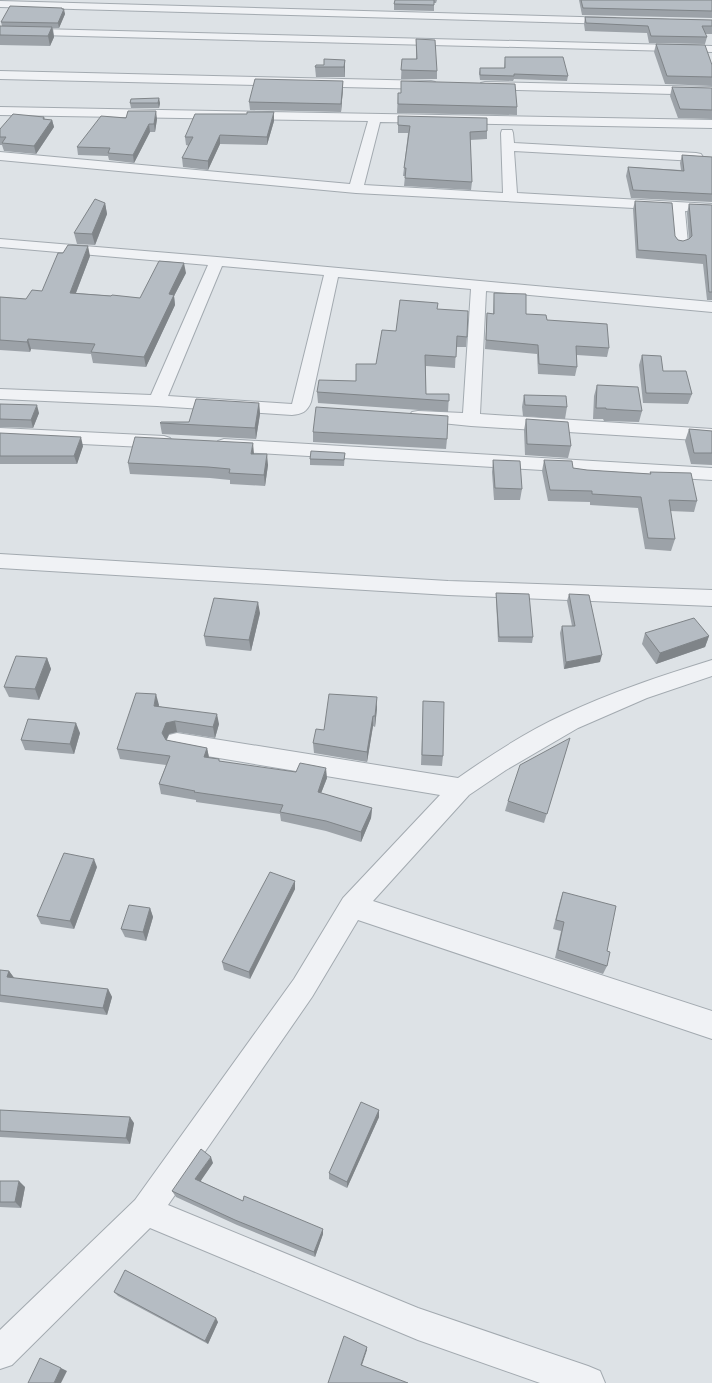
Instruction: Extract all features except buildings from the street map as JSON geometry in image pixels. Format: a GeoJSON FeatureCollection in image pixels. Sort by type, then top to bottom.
{"type":"FeatureCollection","features":[{"type":"Feature","properties":{"kind":"street"},"geometry":{"type":"LineString","coordinates":[[0,4],[624,21]]}},
{"type":"Feature","properties":{"kind":"street"},"geometry":{"type":"LineString","coordinates":[[0,31],[712,49]]}},
{"type":"Feature","properties":{"kind":"street"},"geometry":{"type":"LineString","coordinates":[[0,75],[443,85]]}},
{"type":"Feature","properties":{"kind":"street"},"geometry":{"type":"LineString","coordinates":[[475,86],[712,91]]}},
{"type":"Feature","properties":{"kind":"street"},"geometry":{"type":"LineString","coordinates":[[0,111],[712,124]]}},
{"type":"Feature","properties":{"kind":"street"},"geometry":{"type":"LineString","coordinates":[[356,189],[375,118]]}},
{"type":"Feature","properties":{"kind":"street"},"geometry":{"type":"LineString","coordinates":[[506,121],[510,198]]}},
{"type":"Feature","properties":{"kind":"street"},"geometry":{"type":"LineString","coordinates":[[508,147],[696,157]]}},
{"type":"Feature","properties":{"kind":"street"},"geometry":{"type":"LineString","coordinates":[[0,156],[356,189],[712,208]]}},
{"type":"Feature","properties":{"kind":"street"},"geometry":{"type":"LineString","coordinates":[[678,206],[681,244]]}},
{"type":"Feature","properties":{"kind":"street"},"geometry":{"type":"LineString","coordinates":[[0,243],[217,261],[712,308]]}},
{"type":"Feature","properties":{"kind":"street"},"geometry":{"type":"LineString","coordinates":[[157,401],[217,261]]}},
{"type":"Feature","properties":{"kind":"street"},"geometry":{"type":"LineString","coordinates":[[0,394],[157,401],[292,410],[306,409],[301,406],[332,272]]}},
{"type":"Feature","properties":{"kind":"street"},"geometry":{"type":"LineString","coordinates":[[471,420],[479,286]]}},
{"type":"Feature","properties":{"kind":"street"},"geometry":{"type":"LineString","coordinates":[[400,415],[712,435]]}},
{"type":"Feature","properties":{"kind":"street"},"geometry":{"type":"LineString","coordinates":[[0,434],[180,442]]}},
{"type":"Feature","properties":{"kind":"street"},"geometry":{"type":"LineString","coordinates":[[211,444],[712,474]]}},
{"type":"Feature","properties":{"kind":"street"},"geometry":{"type":"LineString","coordinates":[[0,561],[448,588],[712,598]]}},
{"type":"Feature","properties":{"kind":"street"},"geometry":{"type":"LineString","coordinates":[[0,1353],[146,1211],[303,988],[352,906],[461,788],[498,763],[570,722],[639,692],[712,668]]}},
{"type":"Feature","properties":{"kind":"street"},"geometry":{"type":"LineString","coordinates":[[178,742],[461,788]]}},
{"type":"Feature","properties":{"kind":"street"},"geometry":{"type":"LineString","coordinates":[[352,906],[712,1025]]}},
{"type":"Feature","properties":{"kind":"street"},"geometry":{"type":"LineString","coordinates":[[146,1211],[418,1324],[588,1383]]}}]}
